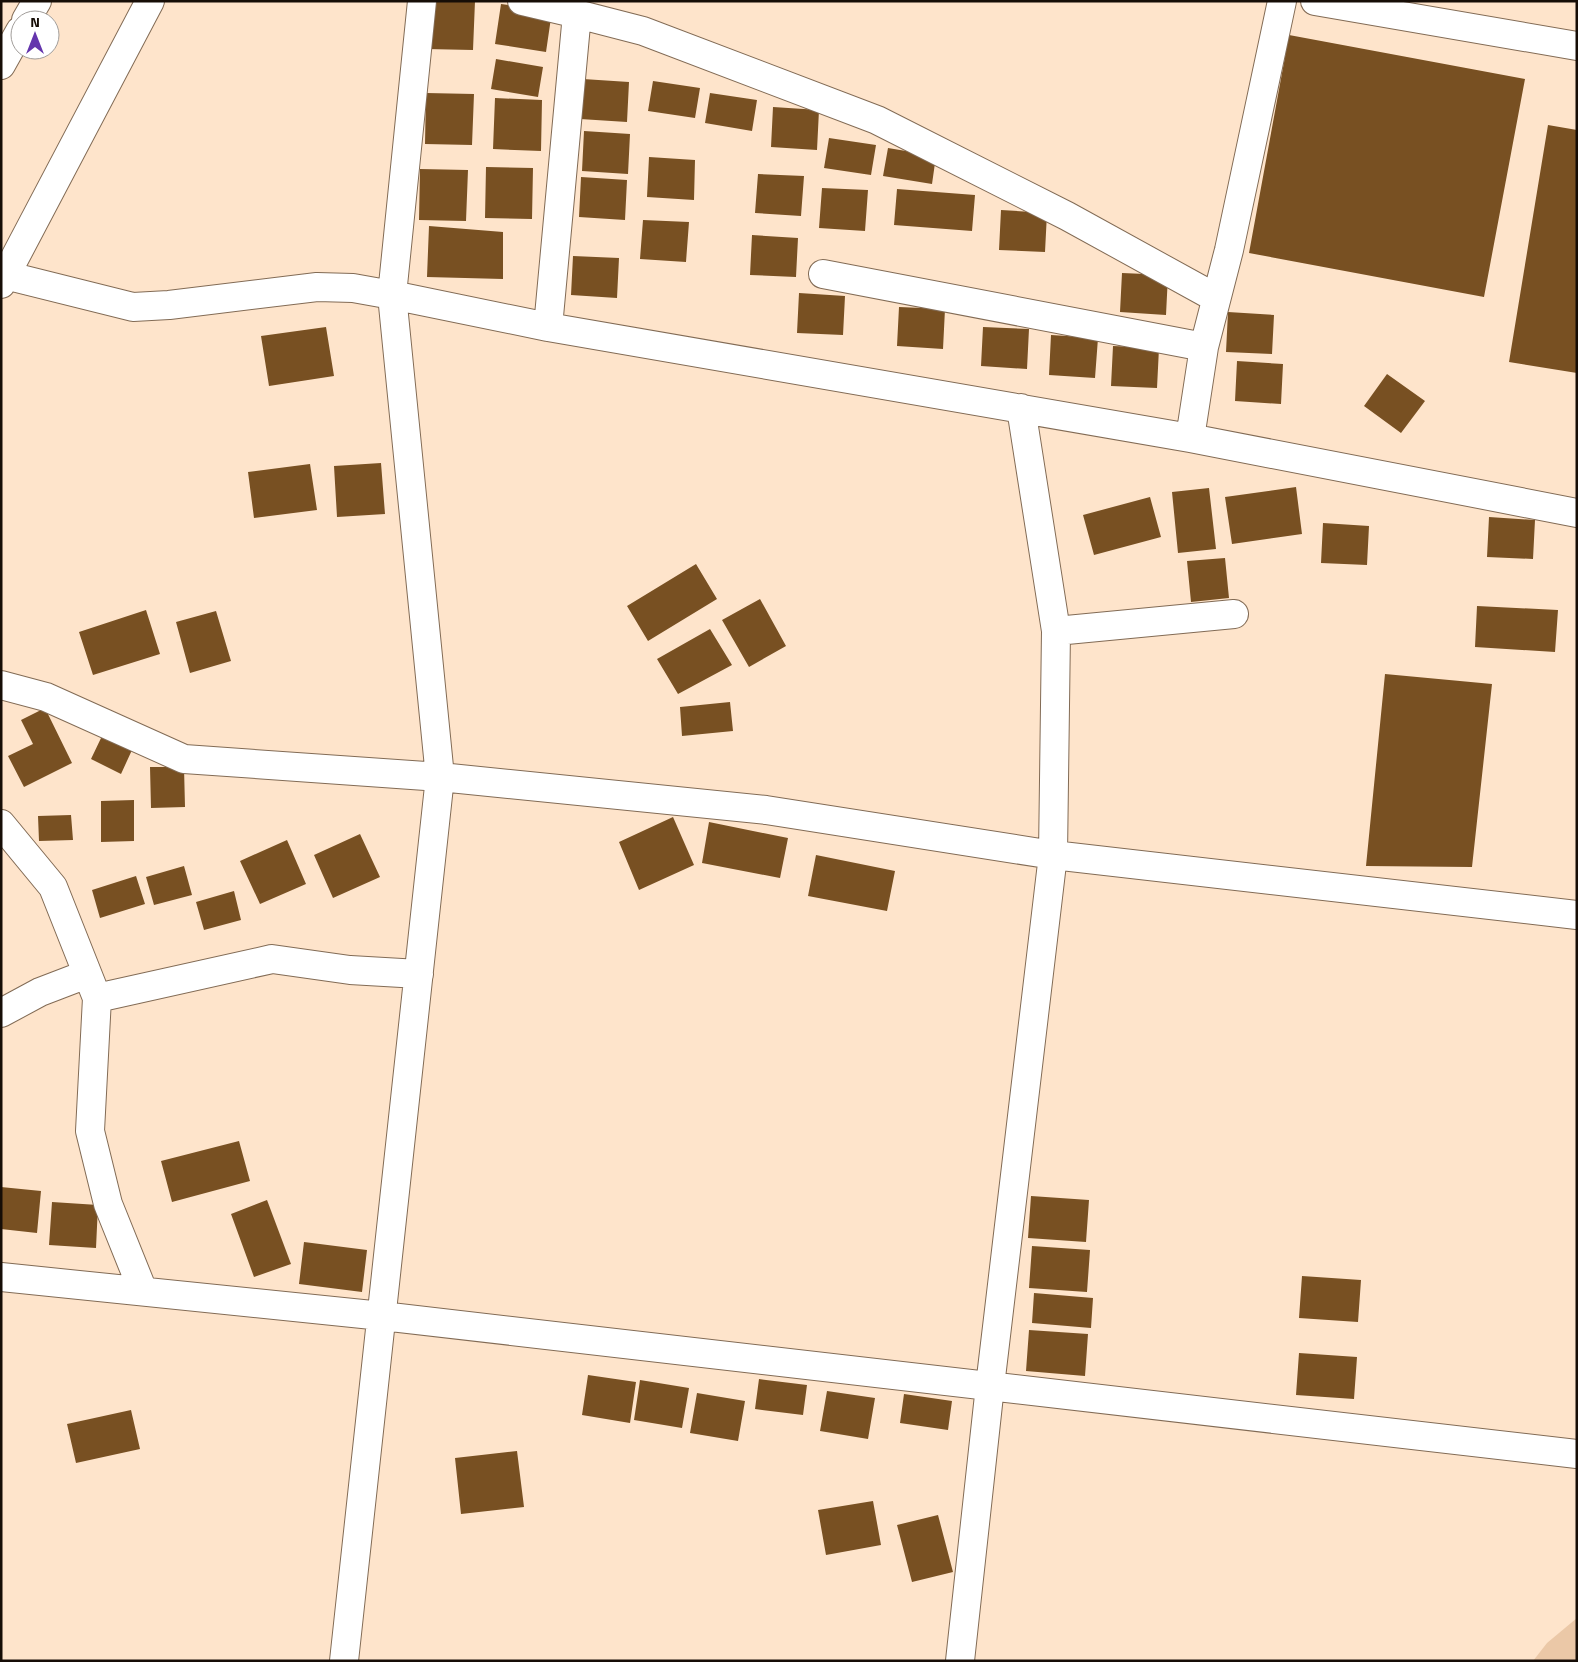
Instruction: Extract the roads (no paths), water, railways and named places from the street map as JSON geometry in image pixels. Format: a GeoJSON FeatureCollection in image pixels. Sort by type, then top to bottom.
{"type":"FeatureCollection","features":[{"type":"Feature","properties":{"kind":"main road"},"geometry":{"type":"LineString","coordinates":[[150,1],[3,278],[133,307],[169,305],[317,287],[353,288],[548,327],[1190,438],[1577,513]]}},
{"type":"Feature","properties":{"kind":"main road"},"geometry":{"type":"LineString","coordinates":[[344,1661],[440,777],[392,295],[422,1]]}},
{"type":"Feature","properties":{"kind":"main road"},"geometry":{"type":"LineString","coordinates":[[522,1],[644,32],[878,120],[1067,216],[1216,298]]}},
{"type":"Feature","properties":{"kind":"main road"},"geometry":{"type":"LineString","coordinates":[[1190,438],[1204,347],[1229,250],[1282,1]]}},
{"type":"Feature","properties":{"kind":"main road"},"geometry":{"type":"LineString","coordinates":[[1316,1],[1577,46]]}},
{"type":"Feature","properties":{"kind":"main road"},"geometry":{"type":"LineString","coordinates":[[548,327],[577,14]]}},
{"type":"Feature","properties":{"kind":"main road"},"geometry":{"type":"LineString","coordinates":[[1,65],[10,49]]}},
{"type":"Feature","properties":{"kind":"main road"},"geometry":{"type":"LineString","coordinates":[[823,274],[1204,347]]}},
{"type":"Feature","properties":{"kind":"main road"},"geometry":{"type":"LineString","coordinates":[[960,1661],[990,1386],[1053,856],[1056,631],[1021,408]]}},
{"type":"Feature","properties":{"kind":"main road"},"geometry":{"type":"LineString","coordinates":[[1056,631],[1234,614]]}},
{"type":"Feature","properties":{"kind":"main road"},"geometry":{"type":"LineString","coordinates":[[1,685],[46,697],[184,759],[440,777],[766,810],[1053,856],[1577,915]]}},
{"type":"Feature","properties":{"kind":"main road"},"geometry":{"type":"LineString","coordinates":[[1,824],[53,887],[92,986],[90,1130],[108,1204],[143,1291]]}},
{"type":"Feature","properties":{"kind":"main road"},"geometry":{"type":"LineString","coordinates":[[1,1013],[40,992],[92,986],[272,958],[350,970],[419,974]]}},
{"type":"Feature","properties":{"kind":"main road"},"geometry":{"type":"LineString","coordinates":[[1,1277],[382,1316],[1577,1454]]}}]}
